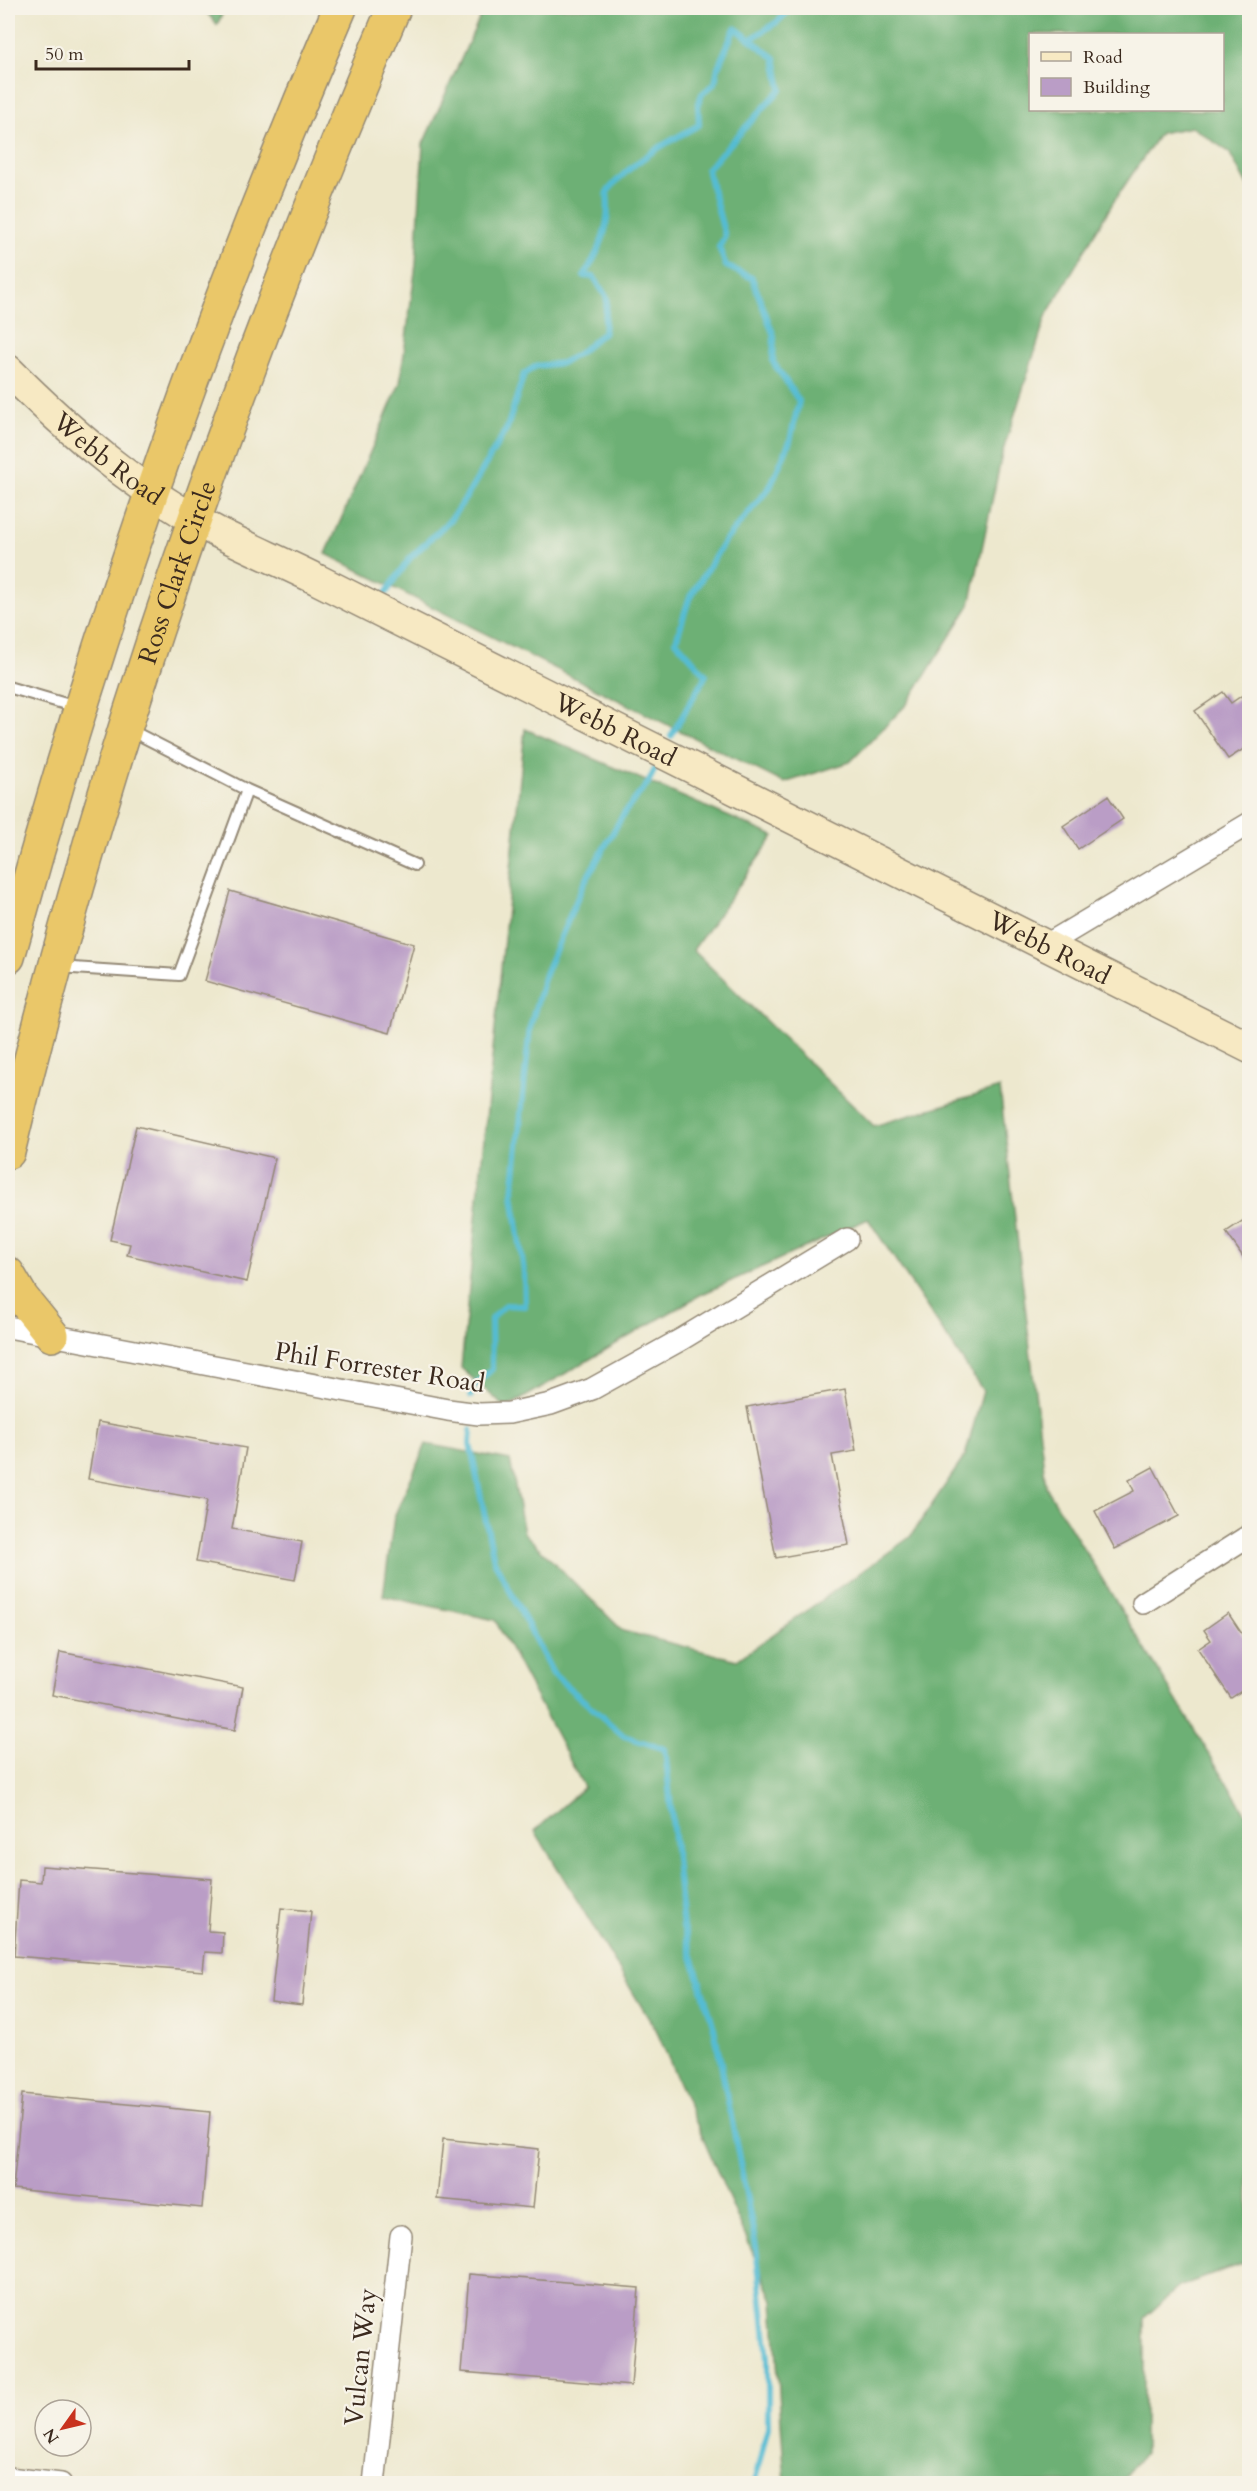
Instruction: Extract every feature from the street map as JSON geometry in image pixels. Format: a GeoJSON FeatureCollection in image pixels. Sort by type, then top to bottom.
{"type":"FeatureCollection","features":[{"type":"Feature","properties":{"kind":"highway","name":"Ross Clark Circle"},"geometry":{"type":"LineString","coordinates":[[8,957],[80,708],[151,490],[266,184],[340,8]]}},
{"type":"Feature","properties":{"kind":"highway","name":"Ross Clark Circle"},"geometry":{"type":"LineString","coordinates":[[8,1152],[55,967],[126,728],[195,518],[311,210],[394,8]]}},
{"type":"Feature","properties":{"kind":"highway"},"geometry":{"type":"LineString","coordinates":[[80,708],[126,728]]}},
{"type":"Feature","properties":{"kind":"highway"},"geometry":{"type":"LineString","coordinates":[[8,1274],[22,1298],[52,1335]]}},
{"type":"Feature","properties":{"kind":"street","name":"Webb Road"},"geometry":{"type":"LineString","coordinates":[[8,370],[79,438],[151,490],[195,518],[1250,1048]]}},
{"type":"Feature","properties":{"kind":"street"},"geometry":{"type":"LineString","coordinates":[[1046,945],[1250,823]]}},
{"type":"Feature","properties":{"kind":"street","name":"Phil Forrester Road"},"geometry":{"type":"LineString","coordinates":[[8,1327],[448,1410],[479,1414],[509,1413],[551,1404],[625,1372],[847,1239]]}},
{"type":"Feature","properties":{"kind":"street"},"geometry":{"type":"LineString","coordinates":[[1143,1603],[1250,1534]]}},
{"type":"Feature","properties":{"kind":"street","name":"Vulcan Way"},"geometry":{"type":"LineString","coordinates":[[374,2484],[401,2236]]}},
{"type":"Feature","properties":{"kind":"street"},"geometry":{"type":"LineString","coordinates":[[8,2478],[61,2484]]}},
{"type":"Feature","properties":{"kind":"lane"},"geometry":{"type":"LineString","coordinates":[[8,687],[80,708]]}},
{"type":"Feature","properties":{"kind":"lane"},"geometry":{"type":"LineString","coordinates":[[126,728],[247,790],[415,865]]}},
{"type":"Feature","properties":{"kind":"lane"},"geometry":{"type":"LineString","coordinates":[[55,967],[179,975],[247,790]]}},
{"type":"Feature","properties":{"kind":"green space"},"geometry":{"type":"Polygon","coordinates":[[[203,8],[225,8],[217,25],[203,8]]]}},
{"type":"Feature","properties":{"kind":"green space"},"geometry":{"type":"Polygon","coordinates":[[[484,8],[1249,8],[1249,189],[1229,152],[1192,127],[1160,133],[1114,201],[1047,314],[1002,454],[970,605],[907,704],[850,762],[784,783],[326,554],[400,383],[416,264],[423,144],[484,8]]]}},
{"type":"Feature","properties":{"kind":"green space"},"geometry":{"type":"Polygon","coordinates":[[[525,729],[774,836],[693,950],[874,1126],[1000,1088],[1046,1487],[1249,1819],[1249,2261],[1179,2287],[1144,2318],[1144,2453],[1120,2483],[785,2483],[773,2300],[657,2032],[535,1831],[584,1787],[495,1620],[383,1596],[394,1517],[426,1444],[510,1460],[524,1533],[623,1631],[737,1660],[910,1537],[965,1456],[983,1391],[868,1219],[700,1295],[506,1408],[461,1368],[525,729]]]}},
{"type":"Feature","properties":{"kind":"building"},"geometry":{"type":"Polygon","coordinates":[[[1250,690],[1250,745],[1228,759],[1195,711],[1223,692],[1231,703],[1250,690]]]}},
{"type":"Feature","properties":{"kind":"building"},"geometry":{"type":"Polygon","coordinates":[[[1108,796],[1123,819],[1078,849],[1063,826],[1108,796]]]}},
{"type":"Feature","properties":{"kind":"building"},"geometry":{"type":"Polygon","coordinates":[[[230,891],[414,944],[390,1033],[205,981],[230,891]]]}},
{"type":"Feature","properties":{"kind":"building"},"geometry":{"type":"Polygon","coordinates":[[[136,1126],[275,1158],[247,1282],[127,1255],[130,1244],[110,1240],[136,1126]]]}},
{"type":"Feature","properties":{"kind":"building"},"geometry":{"type":"Polygon","coordinates":[[[1250,1216],[1250,1267],[1226,1232],[1250,1216]]]}},
{"type":"Feature","properties":{"kind":"building"},"geometry":{"type":"Polygon","coordinates":[[[845,1389],[856,1451],[832,1455],[849,1545],[776,1558],[747,1407],[845,1389]]]}},
{"type":"Feature","properties":{"kind":"building"},"geometry":{"type":"Polygon","coordinates":[[[98,1422],[246,1448],[232,1529],[302,1542],[295,1580],[196,1562],[207,1500],[88,1479],[98,1422]]]}},
{"type":"Feature","properties":{"kind":"building"},"geometry":{"type":"Polygon","coordinates":[[[1153,1467],[1179,1516],[1115,1549],[1095,1511],[1134,1491],[1129,1480],[1153,1467]]]}},
{"type":"Feature","properties":{"kind":"building"},"geometry":{"type":"Polygon","coordinates":[[[1228,1613],[1250,1646],[1250,1685],[1231,1698],[1198,1649],[1211,1640],[1204,1630],[1228,1613]]]}},
{"type":"Feature","properties":{"kind":"building"},"geometry":{"type":"Polygon","coordinates":[[[60,1652],[243,1687],[235,1730],[52,1695],[60,1652]]]}},
{"type":"Feature","properties":{"kind":"building"},"geometry":{"type":"Polygon","coordinates":[[[42,1866],[212,1879],[208,1931],[223,1932],[222,1953],[205,1952],[203,1971],[14,1956],[19,1880],[41,1882],[42,1866]]]}},
{"type":"Feature","properties":{"kind":"building"},"geometry":{"type":"Polygon","coordinates":[[[281,1908],[311,1911],[302,2005],[271,2001],[281,1908]]]}},
{"type":"Feature","properties":{"kind":"building"},"geometry":{"type":"Polygon","coordinates":[[[22,2094],[210,2112],[202,2208],[13,2189],[22,2094]]]}},
{"type":"Feature","properties":{"kind":"building"},"geometry":{"type":"Polygon","coordinates":[[[443,2139],[539,2149],[533,2208],[437,2199],[443,2139]]]}},
{"type":"Feature","properties":{"kind":"building"},"geometry":{"type":"Polygon","coordinates":[[[469,2274],[639,2288],[631,2386],[461,2372],[469,2274]]]}},
{"type":"Feature","properties":{"kind":"waterway"},"geometry":{"type":"LineString","coordinates":[[751,39],[777,22],[792,8]]}},
{"type":"Feature","properties":{"kind":"waterway"},"geometry":{"type":"LineString","coordinates":[[386,593],[410,558],[450,520],[467,496],[507,428],[524,374],[536,366],[562,363],[579,353],[604,332],[607,298],[594,277],[584,276],[595,256],[606,226],[607,192],[638,162],[699,125],[698,105],[702,94],[715,83],[718,67],[735,28],[775,58],[781,89],[707,169],[725,236],[719,247],[726,266],[752,278],[774,336],[773,362],[799,401],[790,441],[770,487],[724,542],[689,599],[676,641],[706,675],[671,736]]}},
{"type":"Feature","properties":{"kind":"waterway"},"geometry":{"type":"LineString","coordinates":[[471,1396],[472,1388],[492,1369],[491,1319],[505,1305],[525,1306],[524,1272],[513,1194],[530,1027],[545,974],[584,883],[624,813],[648,783],[655,769]]}},
{"type":"Feature","properties":{"kind":"waterway"},"geometry":{"type":"LineString","coordinates":[[471,1430],[470,1444],[494,1560],[553,1674],[624,1736],[665,1749],[683,1927],[714,2028],[756,2246],[768,2358],[768,2427],[754,2484]]}}]}
